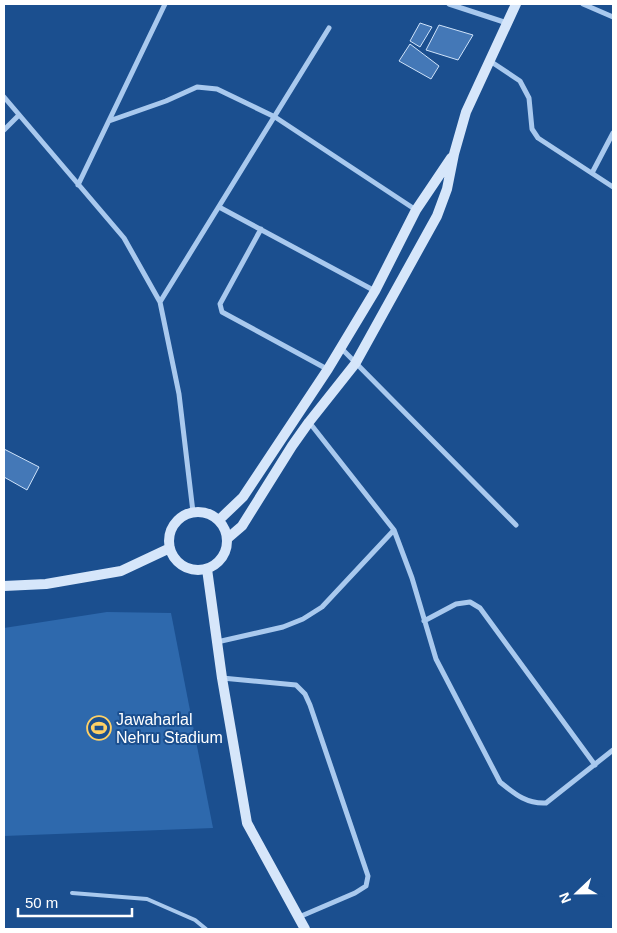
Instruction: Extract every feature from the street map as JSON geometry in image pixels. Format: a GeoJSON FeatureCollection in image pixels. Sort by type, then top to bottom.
{"type":"FeatureCollection","features":[{"type":"Feature","properties":{"kind":"main road"},"geometry":{"type":"LineString","coordinates":[[228,538],[242,526],[292,446],[355,364],[437,216],[447,189],[454,154],[466,112],[516,4]]}},
{"type":"Feature","properties":{"kind":"main road"},"geometry":{"type":"LineString","coordinates":[[220,520],[243,497],[328,369],[375,291],[416,210],[454,154]]}},
{"type":"Feature","properties":{"kind":"main road"},"geometry":{"type":"LineString","coordinates":[[193,512],[211,514],[220,520],[228,538],[223,558],[216,565],[197,571],[179,564],[173,556],[169,538],[177,521],[184,515],[193,512]]}},
{"type":"Feature","properties":{"kind":"main road"},"geometry":{"type":"LineString","coordinates":[[4,586],[46,584],[122,571],[170,548]]}},
{"type":"Feature","properties":{"kind":"main road"},"geometry":{"type":"LineString","coordinates":[[207,569],[216,642],[247,823],[305,929]]}},
{"type":"Feature","properties":{"kind":"street"},"geometry":{"type":"LineString","coordinates":[[78,185],[165,4]]}},
{"type":"Feature","properties":{"kind":"street"},"geometry":{"type":"LineString","coordinates":[[449,4],[507,23]]}},
{"type":"Feature","properties":{"kind":"street"},"geometry":{"type":"LineString","coordinates":[[583,4],[613,17]]}},
{"type":"Feature","properties":{"kind":"street"},"geometry":{"type":"LineString","coordinates":[[160,302],[329,28]]}},
{"type":"Feature","properties":{"kind":"street"},"geometry":{"type":"LineString","coordinates":[[490,61],[520,81],[529,98],[532,129],[538,138],[613,187]]}},
{"type":"Feature","properties":{"kind":"street"},"geometry":{"type":"LineString","coordinates":[[109,121],[166,101],[197,87],[217,89],[275,117],[416,210]]}},
{"type":"Feature","properties":{"kind":"street"},"geometry":{"type":"LineString","coordinates":[[4,97],[124,238],[160,302],[179,394],[193,512]]}},
{"type":"Feature","properties":{"kind":"street"},"geometry":{"type":"LineString","coordinates":[[4,130],[19,115]]}},
{"type":"Feature","properties":{"kind":"street"},"geometry":{"type":"LineString","coordinates":[[592,173],[613,133]]}},
{"type":"Feature","properties":{"kind":"street"},"geometry":{"type":"LineString","coordinates":[[219,207],[375,291]]}},
{"type":"Feature","properties":{"kind":"street"},"geometry":{"type":"LineString","coordinates":[[261,229],[220,304],[222,312],[328,369]]}},
{"type":"Feature","properties":{"kind":"street"},"geometry":{"type":"LineString","coordinates":[[340,348],[516,525]]}},
{"type":"Feature","properties":{"kind":"street"},"geometry":{"type":"LineString","coordinates":[[309,422],[394,530],[412,578],[436,659],[500,782],[517,795],[534,804],[546,803],[613,750]]}},
{"type":"Feature","properties":{"kind":"street"},"geometry":{"type":"LineString","coordinates":[[216,642],[283,627],[322,607],[394,530]]}},
{"type":"Feature","properties":{"kind":"street"},"geometry":{"type":"LineString","coordinates":[[424,621],[456,604],[470,602],[480,608],[595,765]]}},
{"type":"Feature","properties":{"kind":"street"},"geometry":{"type":"LineString","coordinates":[[222,678],[296,685],[304,694],[313,714],[368,876],[366,886],[355,893],[298,917]]}},
{"type":"Feature","properties":{"kind":"lane"},"geometry":{"type":"LineString","coordinates":[[72,893],[147,899],[195,920],[206,929]]}},
{"type":"Feature","properties":{"kind":"shaded area","name":"Jawaharlal Nehru Stadium"},"geometry":{"type":"Polygon","coordinates":[[[107,612],[171,613],[213,828],[4,836],[4,628],[107,612]]]}},
{"type":"Feature","properties":{"kind":"building"},"geometry":{"type":"Polygon","coordinates":[[[420,23],[432,27],[420,47],[410,41],[420,23]]]}},
{"type":"Feature","properties":{"kind":"building"},"geometry":{"type":"Polygon","coordinates":[[[439,25],[473,35],[458,60],[426,50],[439,25]]]}},
{"type":"Feature","properties":{"kind":"building"},"geometry":{"type":"Polygon","coordinates":[[[410,44],[439,66],[431,79],[399,61],[410,44]]]}},
{"type":"Feature","properties":{"kind":"building"},"geometry":{"type":"Polygon","coordinates":[[[4,449],[39,467],[27,490],[4,477],[4,449]]]}},
{"type":"Feature","properties":{"kind":"place","name":"Jawaharlal Nehru Stadium"},"geometry":{"type":"Point","coordinates":[99,728]}}]}
